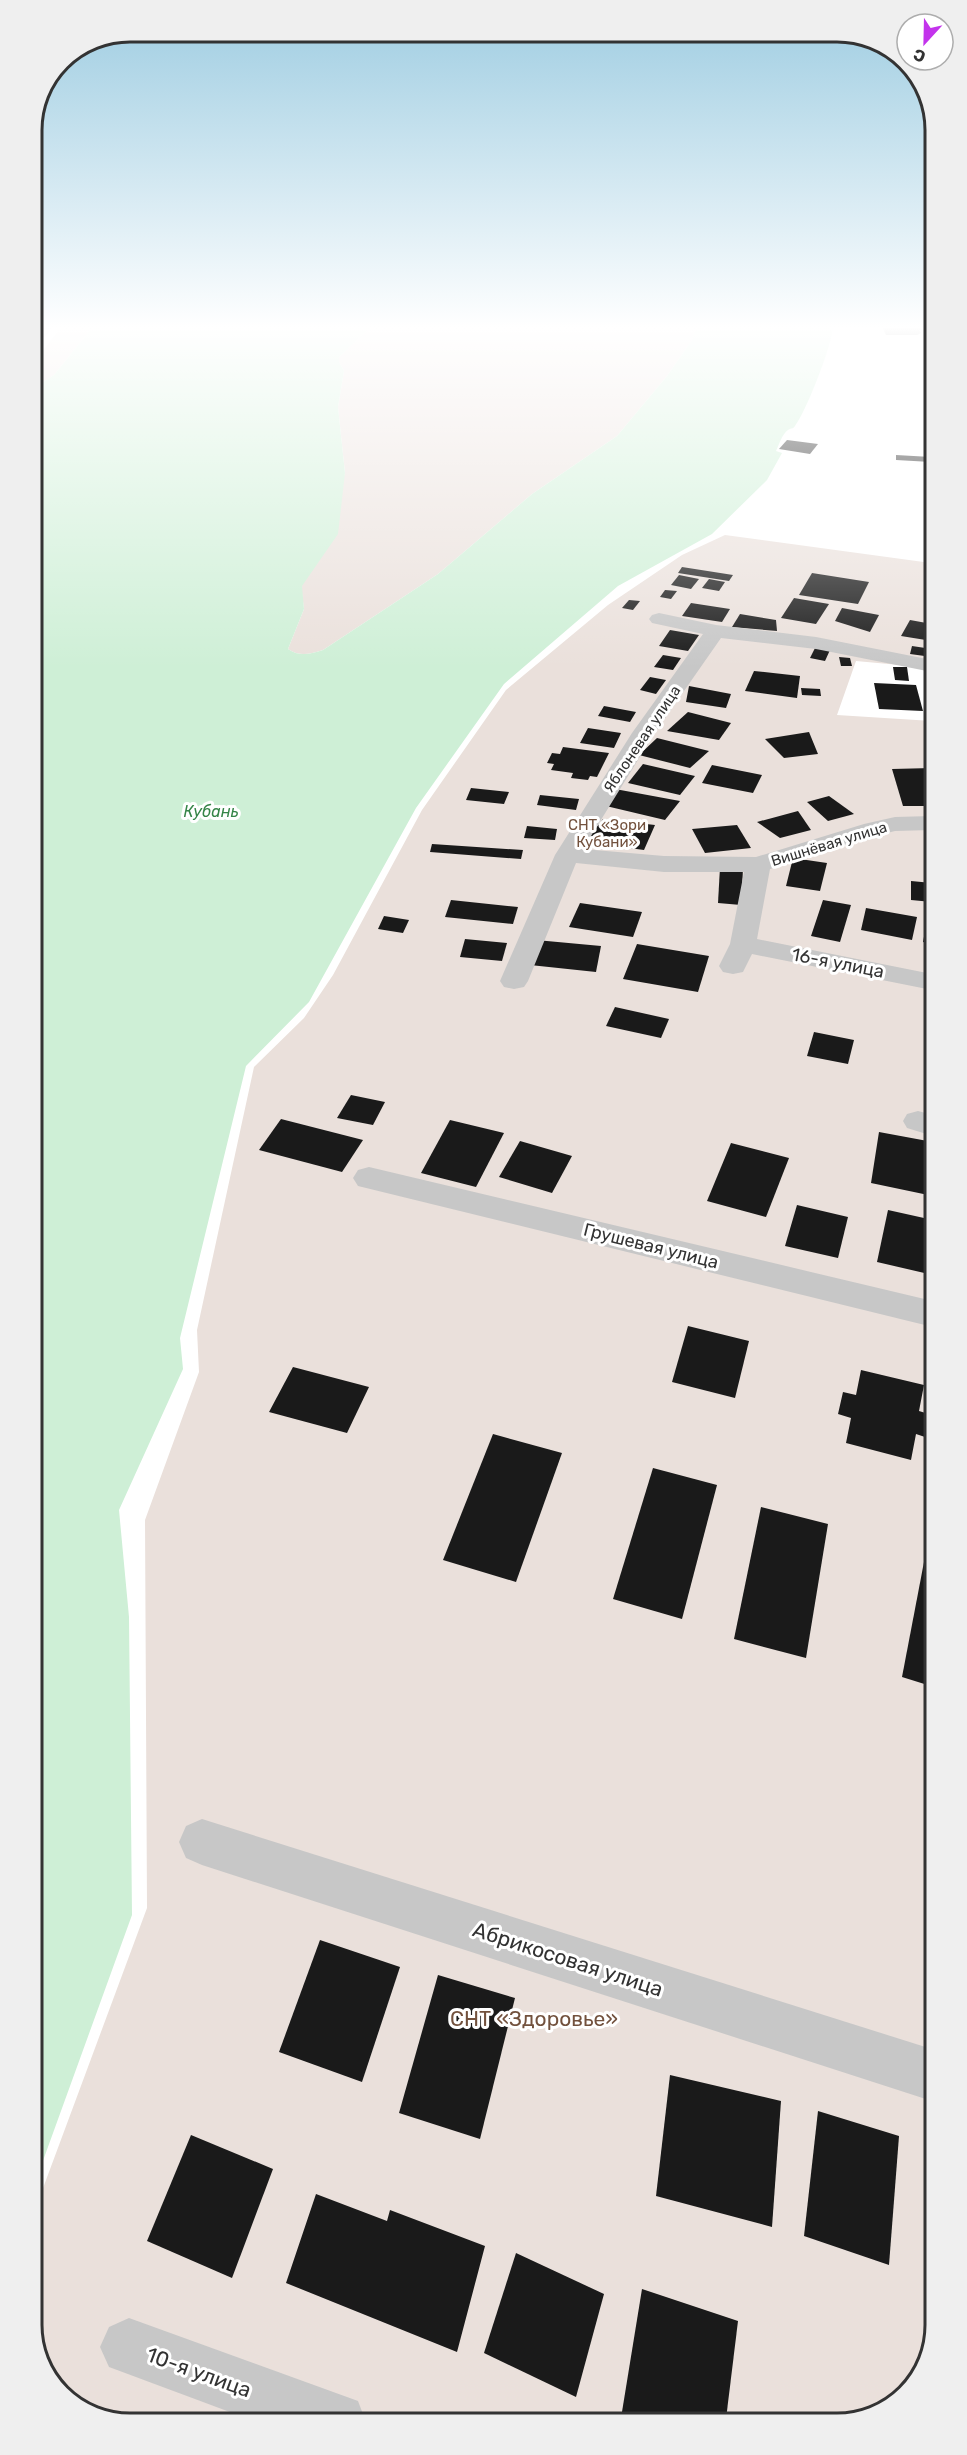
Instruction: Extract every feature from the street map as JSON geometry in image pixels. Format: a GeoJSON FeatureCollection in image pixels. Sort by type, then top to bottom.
{"type":"FeatureCollection","features":[{"type":"Feature","properties":{"kind":"street"},"geometry":{"type":"LineString","coordinates":[[659,619],[716,631],[816,643],[925,665]]}},
{"type":"Feature","properties":{"kind":"street","name":"Яблоневая улица"},"geometry":{"type":"LineString","coordinates":[[514,981],[567,855],[643,733],[716,631]]}},
{"type":"Feature","properties":{"kind":"street","name":"Вишнёвая улица"},"geometry":{"type":"LineString","coordinates":[[738,955],[758,865],[864,831],[895,824],[925,823]]}},
{"type":"Feature","properties":{"kind":"street"},"geometry":{"type":"LineString","coordinates":[[567,855],[664,864],[758,865]]}},
{"type":"Feature","properties":{"kind":"street","name":"16-я улица"},"geometry":{"type":"LineString","coordinates":[[738,955],[925,981]]}},
{"type":"Feature","properties":{"kind":"street","name":"Грушевая улица"},"geometry":{"type":"LineString","coordinates":[[369,1178],[925,1312]]}},
{"type":"Feature","properties":{"kind":"street","name":"Абрикосовая улица"},"geometry":{"type":"LineString","coordinates":[[202,1842],[925,2073]]}},
{"type":"Feature","properties":{"kind":"street","name":"10-я улица"},"geometry":{"type":"LineString","coordinates":[[129,2347],[312,2413]]}},
{"type":"Feature","properties":{"kind":"green space"},"geometry":{"type":"Polygon","coordinates":[[[341,439],[613,439],[532,494],[438,574],[323,650],[310,654],[296,653],[288,649],[304,609],[301,586],[317,563],[345,473],[341,439]]]}},
{"type":"Feature","properties":{"kind":"green space","name":"СНТ «Здоровье»"},"geometry":{"type":"Polygon","coordinates":[[[725,535],[925,562],[925,667],[856,661],[837,715],[925,721],[925,2325],[920,2353],[907,2378],[890,2395],[865,2408],[837,2413],[125,2413],[102,2408],[77,2395],[64,2383],[51,2364],[47,2353],[42,2325],[42,2191],[147,1908],[145,1520],[199,1372],[197,1330],[254,1067],[304,1018],[333,975],[422,810],[506,690],[608,605],[682,555],[725,535]]]}},
{"type":"Feature","properties":{"kind":"water","name":"Кубань"},"geometry":{"type":"Polygon","coordinates":[[[42,439],[341,439],[345,473],[338,534],[302,586],[304,609],[288,649],[305,654],[323,650],[438,574],[532,494],[613,439],[781,439],[776,451],[782,453],[767,480],[712,534],[618,586],[504,684],[416,808],[309,1002],[246,1066],[180,1338],[183,1369],[119,1510],[129,1617],[132,1915],[42,2163],[42,439]]]}},
{"type":"Feature","properties":{"kind":"building"},"geometry":{"type":"Polygon","coordinates":[[[787,440],[818,444],[810,454],[779,449],[787,440]]]}},
{"type":"Feature","properties":{"kind":"building"},"geometry":{"type":"Polygon","coordinates":[[[896,455],[925,457],[925,462],[896,460],[896,455]]]}},
{"type":"Feature","properties":{"kind":"building"},"geometry":{"type":"Polygon","coordinates":[[[682,567],[733,575],[729,581],[678,573],[682,567]]]}},
{"type":"Feature","properties":{"kind":"building"},"geometry":{"type":"Polygon","coordinates":[[[812,573],[869,582],[858,604],[799,595],[812,573]]]}},
{"type":"Feature","properties":{"kind":"building"},"geometry":{"type":"Polygon","coordinates":[[[679,575],[699,579],[691,589],[671,585],[679,575]]]}},
{"type":"Feature","properties":{"kind":"building"},"geometry":{"type":"Polygon","coordinates":[[[709,579],[725,582],[719,591],[702,588],[709,579]]]}},
{"type":"Feature","properties":{"kind":"building"},"geometry":{"type":"Polygon","coordinates":[[[665,590],[677,591],[671,599],[660,597],[665,590]]]}},
{"type":"Feature","properties":{"kind":"building"},"geometry":{"type":"Polygon","coordinates":[[[794,598],[829,604],[816,624],[781,618],[794,598]]]}},
{"type":"Feature","properties":{"kind":"building"},"geometry":{"type":"Polygon","coordinates":[[[629,600],[640,601],[633,610],[622,608],[629,600]]]}},
{"type":"Feature","properties":{"kind":"building"},"geometry":{"type":"Polygon","coordinates":[[[691,603],[730,609],[722,622],[682,616],[691,603]]]}},
{"type":"Feature","properties":{"kind":"building"},"geometry":{"type":"Polygon","coordinates":[[[842,608],[879,615],[870,632],[835,621],[842,608]]]}},
{"type":"Feature","properties":{"kind":"building"},"geometry":{"type":"Polygon","coordinates":[[[740,614],[776,620],[777,631],[732,627],[740,614]]]}},
{"type":"Feature","properties":{"kind":"building"},"geometry":{"type":"Polygon","coordinates":[[[910,620],[925,623],[925,640],[901,636],[910,620]]]}},
{"type":"Feature","properties":{"kind":"building"},"geometry":{"type":"Polygon","coordinates":[[[670,630],[699,635],[688,651],[659,646],[670,630]]]}},
{"type":"Feature","properties":{"kind":"building"},"geometry":{"type":"Polygon","coordinates":[[[912,646],[925,648],[925,656],[910,654],[912,646]]]}},
{"type":"Feature","properties":{"kind":"building"},"geometry":{"type":"Polygon","coordinates":[[[815,648],[830,650],[825,661],[810,658],[815,648]]]}},
{"type":"Feature","properties":{"kind":"building"},"geometry":{"type":"Polygon","coordinates":[[[663,655],[681,658],[673,670],[654,667],[663,655]]]}},
{"type":"Feature","properties":{"kind":"building"},"geometry":{"type":"Polygon","coordinates":[[[839,657],[850,658],[852,666],[841,666],[839,657]]]}},
{"type":"Feature","properties":{"kind":"building"},"geometry":{"type":"Polygon","coordinates":[[[893,667],[907,667],[909,681],[895,680],[893,667]]]}},
{"type":"Feature","properties":{"kind":"building"},"geometry":{"type":"Polygon","coordinates":[[[754,671],[800,676],[797,698],[745,691],[754,671]]]}},
{"type":"Feature","properties":{"kind":"building"},"geometry":{"type":"Polygon","coordinates":[[[650,677],[666,680],[656,694],[640,690],[650,677]]]}},
{"type":"Feature","properties":{"kind":"building"},"geometry":{"type":"Polygon","coordinates":[[[874,683],[916,685],[923,711],[879,709],[874,683]]]}},
{"type":"Feature","properties":{"kind":"building"},"geometry":{"type":"Polygon","coordinates":[[[689,686],[731,694],[726,708],[686,702],[689,686]]]}},
{"type":"Feature","properties":{"kind":"building"},"geometry":{"type":"Polygon","coordinates":[[[801,688],[820,689],[821,696],[802,695],[801,688]]]}},
{"type":"Feature","properties":{"kind":"building"},"geometry":{"type":"Polygon","coordinates":[[[604,706],[636,712],[630,722],[598,716],[604,706]]]}},
{"type":"Feature","properties":{"kind":"building"},"geometry":{"type":"Polygon","coordinates":[[[688,712],[731,723],[719,740],[667,731],[688,712]]]}},
{"type":"Feature","properties":{"kind":"building"},"geometry":{"type":"Polygon","coordinates":[[[588,728],[621,733],[614,748],[580,743],[588,728]]]}},
{"type":"Feature","properties":{"kind":"building"},"geometry":{"type":"Polygon","coordinates":[[[809,732],[818,754],[784,758],[765,739],[809,732]]]}},
{"type":"Feature","properties":{"kind":"building"},"geometry":{"type":"Polygon","coordinates":[[[657,738],[709,751],[690,768],[639,755],[657,738]]]}},
{"type":"Feature","properties":{"kind":"building"},"geometry":{"type":"Polygon","coordinates":[[[563,747],[609,753],[597,777],[590,776],[588,780],[571,778],[573,773],[551,770],[554,764],[547,763],[552,753],[560,754],[563,747]]]}},
{"type":"Feature","properties":{"kind":"building"},"geometry":{"type":"Polygon","coordinates":[[[643,764],[695,776],[680,795],[628,783],[643,764]]]}},
{"type":"Feature","properties":{"kind":"building"},"geometry":{"type":"Polygon","coordinates":[[[712,765],[762,775],[753,793],[702,783],[712,765]]]}},
{"type":"Feature","properties":{"kind":"building"},"geometry":{"type":"Polygon","coordinates":[[[925,768],[925,806],[903,806],[892,769],[925,768]]]}},
{"type":"Feature","properties":{"kind":"building"},"geometry":{"type":"Polygon","coordinates":[[[471,788],[509,792],[504,804],[466,800],[471,788]]]}},
{"type":"Feature","properties":{"kind":"building"},"geometry":{"type":"Polygon","coordinates":[[[615,789],[680,801],[665,820],[606,806],[615,789]]]}},
{"type":"Feature","properties":{"kind":"building"},"geometry":{"type":"Polygon","coordinates":[[[540,795],[579,799],[576,810],[537,805],[540,795]]]}},
{"type":"Feature","properties":{"kind":"building"},"geometry":{"type":"Polygon","coordinates":[[[829,796],[854,814],[828,821],[807,802],[829,796]]]}},
{"type":"Feature","properties":{"kind":"building"},"geometry":{"type":"Polygon","coordinates":[[[798,811],[811,830],[780,838],[757,822],[798,811]]]}},
{"type":"Feature","properties":{"kind":"building"},"geometry":{"type":"Polygon","coordinates":[[[603,819],[655,825],[644,850],[585,842],[603,819]]]}},
{"type":"Feature","properties":{"kind":"building"},"geometry":{"type":"Polygon","coordinates":[[[737,825],[751,848],[705,853],[692,829],[737,825]]]}},
{"type":"Feature","properties":{"kind":"building"},"geometry":{"type":"Polygon","coordinates":[[[527,826],[557,829],[555,840],[524,838],[527,826]]]}},
{"type":"Feature","properties":{"kind":"building"},"geometry":{"type":"Polygon","coordinates":[[[432,844],[523,850],[521,859],[430,852],[432,844]]]}},
{"type":"Feature","properties":{"kind":"building"},"geometry":{"type":"Polygon","coordinates":[[[793,858],[827,863],[820,891],[786,886],[793,858]]]}},
{"type":"Feature","properties":{"kind":"building"},"geometry":{"type":"Polygon","coordinates":[[[720,867],[743,869],[741,905],[718,903],[720,867]]]}},
{"type":"Feature","properties":{"kind":"building"},"geometry":{"type":"Polygon","coordinates":[[[911,881],[925,882],[925,901],[911,900],[911,881]]]}},
{"type":"Feature","properties":{"kind":"building"},"geometry":{"type":"Polygon","coordinates":[[[451,900],[518,907],[513,924],[445,917],[451,900]]]}},
{"type":"Feature","properties":{"kind":"building"},"geometry":{"type":"Polygon","coordinates":[[[823,900],[851,905],[840,942],[811,936],[823,900]]]}},
{"type":"Feature","properties":{"kind":"building"},"geometry":{"type":"Polygon","coordinates":[[[580,903],[642,912],[633,937],[569,927],[580,903]]]}},
{"type":"Feature","properties":{"kind":"building"},"geometry":{"type":"Polygon","coordinates":[[[866,908],[917,917],[912,940],[861,930],[866,908]]]}},
{"type":"Feature","properties":{"kind":"building"},"geometry":{"type":"Polygon","coordinates":[[[384,916],[409,920],[403,933],[378,929],[384,916]]]}},
{"type":"Feature","properties":{"kind":"building"},"geometry":{"type":"Polygon","coordinates":[[[465,939],[507,943],[502,961],[460,957],[465,939]]]}},
{"type":"Feature","properties":{"kind":"building"},"geometry":{"type":"Polygon","coordinates":[[[536,940],[601,946],[596,972],[530,965],[536,940]]]}},
{"type":"Feature","properties":{"kind":"building"},"geometry":{"type":"Polygon","coordinates":[[[637,944],[709,956],[698,992],[623,979],[637,944]]]}},
{"type":"Feature","properties":{"kind":"building"},"geometry":{"type":"Polygon","coordinates":[[[615,1007],[669,1019],[661,1038],[606,1026],[615,1007]]]}},
{"type":"Feature","properties":{"kind":"building"},"geometry":{"type":"Polygon","coordinates":[[[814,1032],[854,1040],[848,1064],[807,1056],[814,1032]]]}},
{"type":"Feature","properties":{"kind":"building"},"geometry":{"type":"Polygon","coordinates":[[[351,1095],[385,1102],[373,1125],[337,1118],[351,1095]]]}},
{"type":"Feature","properties":{"kind":"building"},"geometry":{"type":"Polygon","coordinates":[[[281,1119],[363,1140],[342,1172],[259,1150],[281,1119]]]}},
{"type":"Feature","properties":{"kind":"building"},"geometry":{"type":"Polygon","coordinates":[[[450,1120],[504,1133],[476,1187],[421,1173],[450,1120]]]}},
{"type":"Feature","properties":{"kind":"building"},"geometry":{"type":"Polygon","coordinates":[[[879,1132],[925,1141],[925,1194],[871,1183],[879,1132]]]}},
{"type":"Feature","properties":{"kind":"building"},"geometry":{"type":"Polygon","coordinates":[[[520,1141],[572,1156],[552,1193],[499,1177],[520,1141]]]}},
{"type":"Feature","properties":{"kind":"building"},"geometry":{"type":"Polygon","coordinates":[[[731,1143],[789,1158],[766,1217],[707,1201],[731,1143]]]}},
{"type":"Feature","properties":{"kind":"building"},"geometry":{"type":"Polygon","coordinates":[[[797,1205],[848,1217],[838,1258],[785,1246],[797,1205]]]}},
{"type":"Feature","properties":{"kind":"building"},"geometry":{"type":"Polygon","coordinates":[[[888,1210],[925,1218],[925,1273],[877,1262],[888,1210]]]}},
{"type":"Feature","properties":{"kind":"building"},"geometry":{"type":"Polygon","coordinates":[[[688,1326],[749,1341],[735,1398],[672,1382],[688,1326]]]}},
{"type":"Feature","properties":{"kind":"building"},"geometry":{"type":"Polygon","coordinates":[[[293,1367],[369,1387],[347,1433],[269,1412],[293,1367]]]}},
{"type":"Feature","properties":{"kind":"building"},"geometry":{"type":"Polygon","coordinates":[[[861,1370],[924,1385],[919,1411],[925,1413],[925,1437],[916,1434],[911,1460],[846,1443],[851,1418],[838,1414],[843,1392],[856,1395],[861,1370]]]}},
{"type":"Feature","properties":{"kind":"building"},"geometry":{"type":"Polygon","coordinates":[[[493,1434],[562,1453],[516,1582],[443,1560],[493,1434]]]}},
{"type":"Feature","properties":{"kind":"building"},"geometry":{"type":"Polygon","coordinates":[[[653,1468],[717,1485],[682,1619],[613,1599],[653,1468]]]}},
{"type":"Feature","properties":{"kind":"building"},"geometry":{"type":"Polygon","coordinates":[[[761,1507],[828,1524],[806,1658],[734,1639],[761,1507]]]}},
{"type":"Feature","properties":{"kind":"building"},"geometry":{"type":"Polygon","coordinates":[[[925,1557],[925,1684],[902,1677],[925,1557]]]}},
{"type":"Feature","properties":{"kind":"building"},"geometry":{"type":"Polygon","coordinates":[[[320,1940],[400,1967],[362,2082],[279,2052],[320,1940]]]}},
{"type":"Feature","properties":{"kind":"building"},"geometry":{"type":"Polygon","coordinates":[[[438,1975],[515,1998],[480,2139],[399,2113],[438,1975]]]}},
{"type":"Feature","properties":{"kind":"building"},"geometry":{"type":"Polygon","coordinates":[[[670,2075],[781,2101],[772,2227],[656,2196],[670,2075]]]}},
{"type":"Feature","properties":{"kind":"building"},"geometry":{"type":"Polygon","coordinates":[[[818,2111],[899,2136],[889,2265],[804,2236],[818,2111]]]}},
{"type":"Feature","properties":{"kind":"building"},"geometry":{"type":"Polygon","coordinates":[[[191,2135],[273,2169],[232,2278],[147,2241],[191,2135]]]}},
{"type":"Feature","properties":{"kind":"building"},"geometry":{"type":"Polygon","coordinates":[[[316,2194],[387,2221],[390,2210],[485,2246],[457,2352],[286,2283],[316,2194]]]}},
{"type":"Feature","properties":{"kind":"building"},"geometry":{"type":"Polygon","coordinates":[[[516,2253],[604,2294],[576,2397],[484,2353],[516,2253]]]}},
{"type":"Feature","properties":{"kind":"building"},"geometry":{"type":"Polygon","coordinates":[[[642,2289],[738,2321],[727,2413],[622,2413],[642,2289]]]}},
{"type":"Feature","properties":{"kind":"park label","name":"СНТ «Зори Кубани»"},"geometry":{"type":"Point","coordinates":[607,834]}}]}
